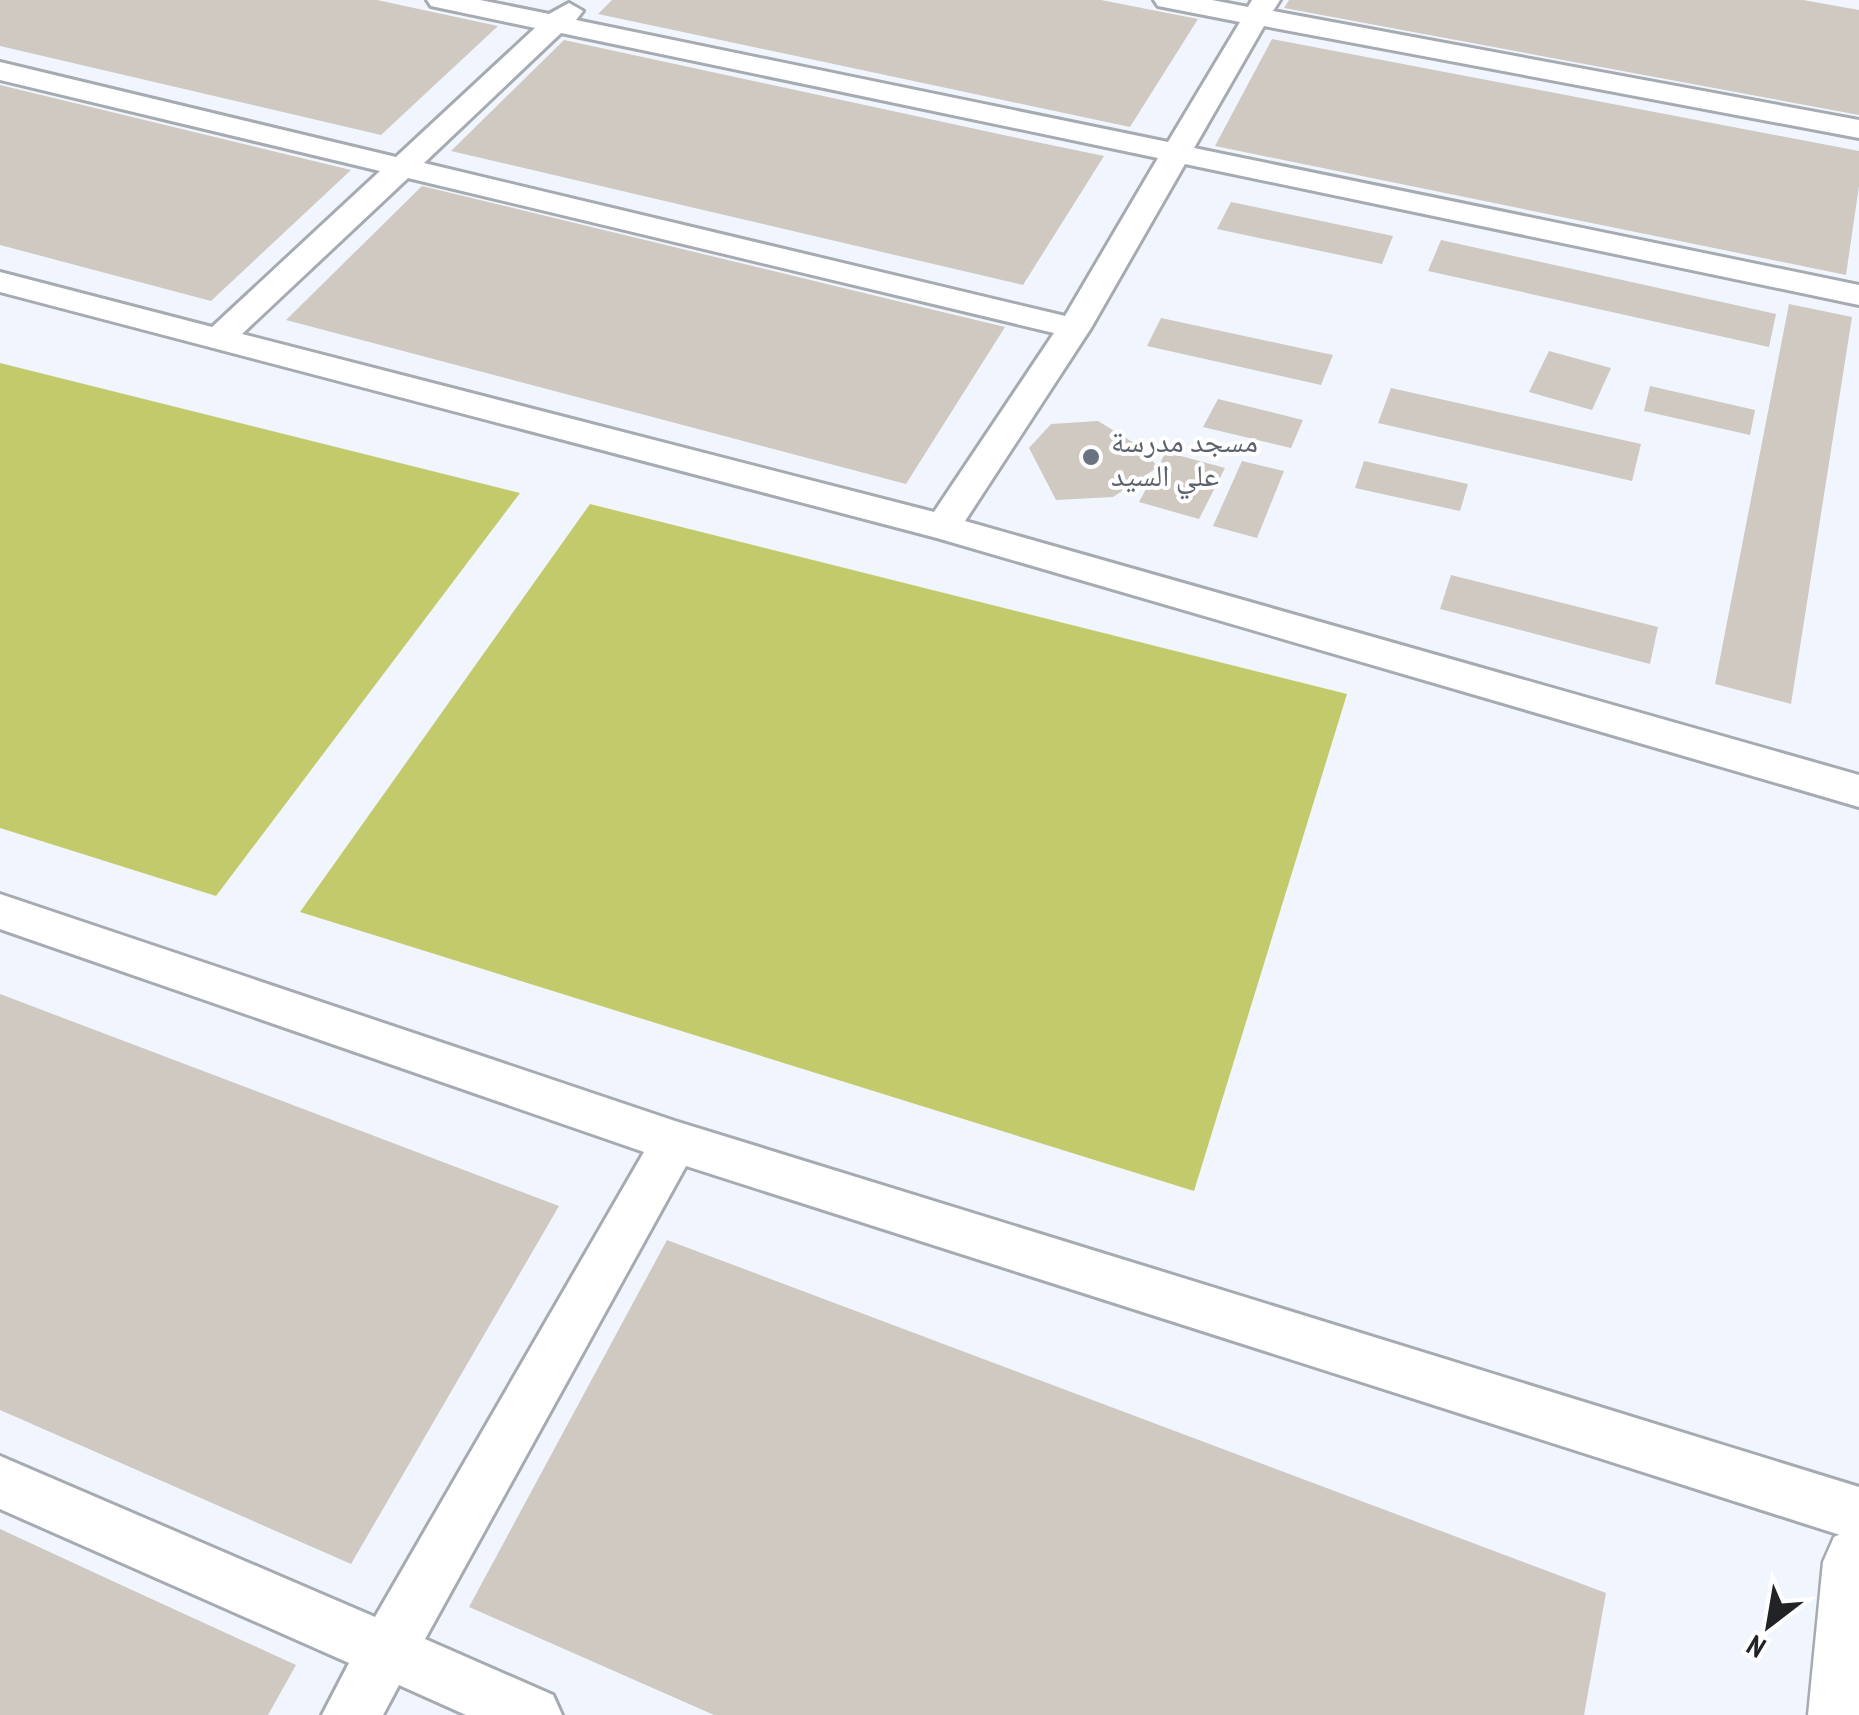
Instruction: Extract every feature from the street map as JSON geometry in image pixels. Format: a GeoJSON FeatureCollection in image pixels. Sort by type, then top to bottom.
{"type":"FeatureCollection","features":[{"type":"Feature","properties":{"kind":"main road"},"geometry":{"type":"LineString","coordinates":[[1845,1715],[1859,1562]]}},
{"type":"Feature","properties":{"kind":"street"},"geometry":{"type":"LineString","coordinates":[[442,0],[1859,295]]}},
{"type":"Feature","properties":{"kind":"street"},"geometry":{"type":"LineString","coordinates":[[218,339],[580,0]]}},
{"type":"Feature","properties":{"kind":"street"},"geometry":{"type":"LineString","coordinates":[[1168,0],[1261,8],[1859,129]]}},
{"type":"Feature","properties":{"kind":"street"},"geometry":{"type":"LineString","coordinates":[[942,527],[1074,328],[1178,156],[1261,8]]}},
{"type":"Feature","properties":{"kind":"street"},"geometry":{"type":"LineString","coordinates":[[0,71],[1074,328]]}},
{"type":"Feature","properties":{"kind":"street"},"geometry":{"type":"LineString","coordinates":[[0,282],[942,527],[1859,791]]}},
{"type":"Feature","properties":{"kind":"street"},"geometry":{"type":"LineString","coordinates":[[0,911],[674,1142],[1859,1514]]}},
{"type":"Feature","properties":{"kind":"street"},"geometry":{"type":"LineString","coordinates":[[350,1715],[674,1142]]}},
{"type":"Feature","properties":{"kind":"street"},"geometry":{"type":"LineString","coordinates":[[0,1482],[533,1715]]}},
{"type":"Feature","properties":{"kind":"green space"},"geometry":{"type":"Polygon","coordinates":[[[0,363],[520,493],[216,896],[0,828],[0,363]]]}},
{"type":"Feature","properties":{"kind":"green space"},"geometry":{"type":"Polygon","coordinates":[[[590,504],[1347,694],[1194,1191],[300,912],[590,504]]]}},
{"type":"Feature","properties":{"kind":"building"},"geometry":{"type":"Polygon","coordinates":[[[0,0],[377,0],[498,26],[381,135],[0,46],[0,0]]]}},
{"type":"Feature","properties":{"kind":"building"},"geometry":{"type":"Polygon","coordinates":[[[612,0],[1101,0],[1198,19],[1130,127],[598,14],[612,0]]]}},
{"type":"Feature","properties":{"kind":"building"},"geometry":{"type":"Polygon","coordinates":[[[1289,0],[1803,0],[1859,10],[1859,115],[1284,8],[1289,0]]]}},
{"type":"Feature","properties":{"kind":"building"},"geometry":{"type":"Polygon","coordinates":[[[1272,39],[1859,151],[1859,186],[1846,275],[1215,146],[1272,39]]]}},
{"type":"Feature","properties":{"kind":"building"},"geometry":{"type":"Polygon","coordinates":[[[564,40],[1104,156],[1023,285],[451,151],[564,40]]]}},
{"type":"Feature","properties":{"kind":"building"},"geometry":{"type":"Polygon","coordinates":[[[0,85],[351,170],[211,301],[0,245],[0,85]]]}},
{"type":"Feature","properties":{"kind":"building"},"geometry":{"type":"Polygon","coordinates":[[[422,186],[1005,327],[906,484],[286,320],[422,186]]]}},
{"type":"Feature","properties":{"kind":"building"},"geometry":{"type":"Polygon","coordinates":[[[1231,202],[1393,236],[1382,264],[1217,229],[1231,202]]]}},
{"type":"Feature","properties":{"kind":"building"},"geometry":{"type":"Polygon","coordinates":[[[1441,240],[1776,314],[1769,347],[1428,271],[1441,240]]]}},
{"type":"Feature","properties":{"kind":"building"},"geometry":{"type":"Polygon","coordinates":[[[1789,304],[1852,317],[1791,704],[1715,684],[1789,304]]]}},
{"type":"Feature","properties":{"kind":"building"},"geometry":{"type":"Polygon","coordinates":[[[1161,318],[1333,355],[1321,385],[1147,346],[1161,318]]]}},
{"type":"Feature","properties":{"kind":"building"},"geometry":{"type":"Polygon","coordinates":[[[1549,351],[1611,368],[1592,410],[1529,392],[1549,351]]]}},
{"type":"Feature","properties":{"kind":"building"},"geometry":{"type":"Polygon","coordinates":[[[1650,386],[1755,410],[1750,435],[1644,411],[1650,386]]]}},
{"type":"Feature","properties":{"kind":"building"},"geometry":{"type":"Polygon","coordinates":[[[1391,388],[1641,444],[1632,481],[1378,423],[1391,388]]]}},
{"type":"Feature","properties":{"kind":"building"},"geometry":{"type":"Polygon","coordinates":[[[1218,399],[1303,420],[1291,448],[1203,427],[1218,399]]]}},
{"type":"Feature","properties":{"kind":"building","name":"مسجد مدرسة علي السيد"},"geometry":{"type":"Polygon","coordinates":[[[1098,421],[1139,446],[1158,467],[1113,497],[1056,500],[1029,448],[1051,424],[1098,421]]]}},
{"type":"Feature","properties":{"kind":"building"},"geometry":{"type":"Polygon","coordinates":[[[1166,452],[1225,468],[1199,519],[1139,502],[1166,452]]]}},
{"type":"Feature","properties":{"kind":"building"},"geometry":{"type":"Polygon","coordinates":[[[1242,461],[1284,471],[1257,538],[1213,526],[1242,461]]]}},
{"type":"Feature","properties":{"kind":"building"},"geometry":{"type":"Polygon","coordinates":[[[1364,461],[1468,484],[1460,511],[1355,488],[1364,461]]]}},
{"type":"Feature","properties":{"kind":"building"},"geometry":{"type":"Polygon","coordinates":[[[1451,575],[1658,627],[1650,664],[1440,609],[1451,575]]]}},
{"type":"Feature","properties":{"kind":"building"},"geometry":{"type":"Polygon","coordinates":[[[0,994],[559,1206],[351,1564],[0,1410],[0,994]]]}},
{"type":"Feature","properties":{"kind":"building"},"geometry":{"type":"Polygon","coordinates":[[[667,1240],[1606,1593],[1584,1715],[714,1715],[469,1607],[667,1240]]]}},
{"type":"Feature","properties":{"kind":"building"},"geometry":{"type":"Polygon","coordinates":[[[0,1529],[296,1665],[268,1715],[0,1715],[0,1529]]]}},
{"type":"Feature","properties":{"kind":"place","name":"مسجد مدرسة علي السيد"},"geometry":{"type":"Point","coordinates":[1091,457]}}]}
